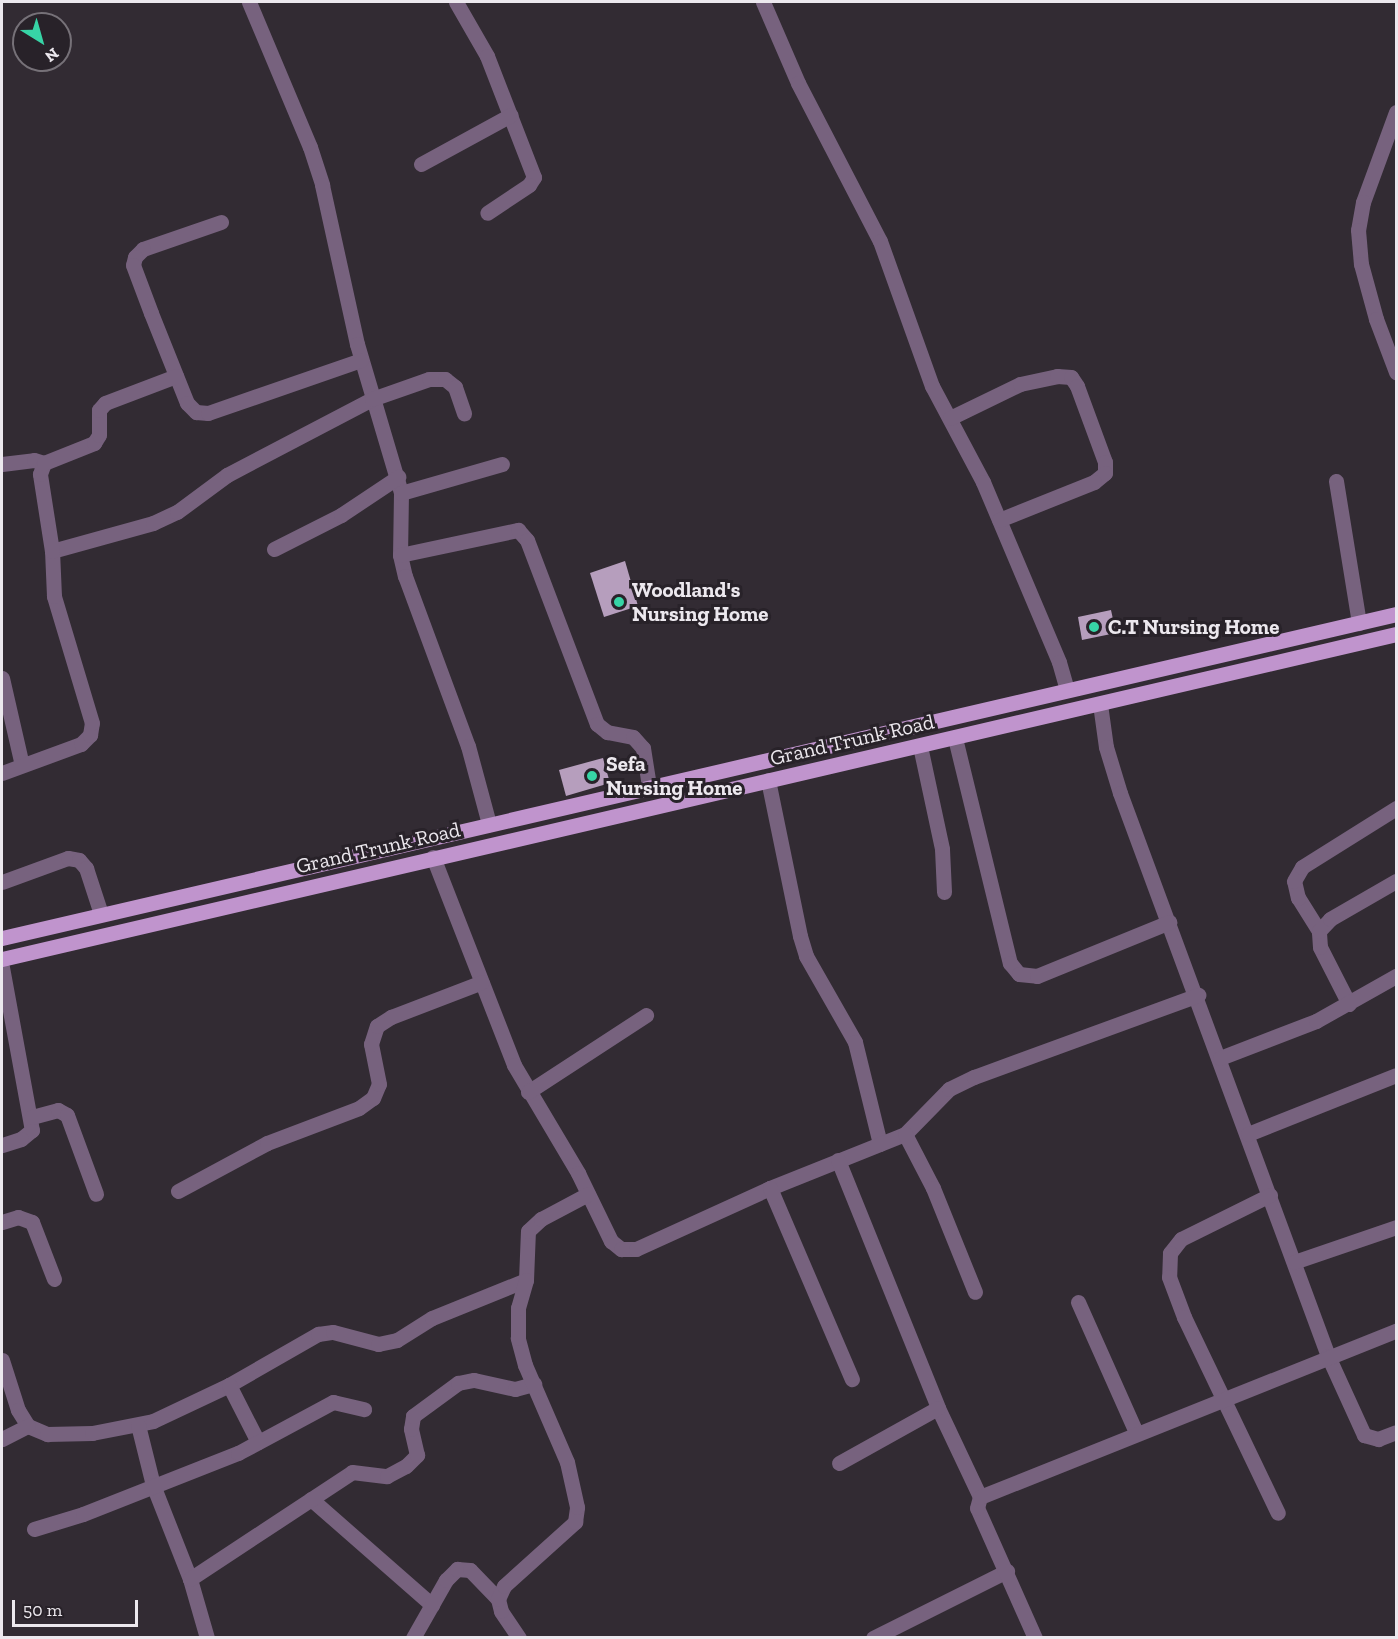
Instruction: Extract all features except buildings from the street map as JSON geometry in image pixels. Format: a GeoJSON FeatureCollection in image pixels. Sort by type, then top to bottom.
{"type":"FeatureCollection","features":[{"type":"Feature","properties":{"kind":"main road","name":"Grand Trunk Road"},"geometry":{"type":"LineString","coordinates":[[2,938],[1396,614]]}},
{"type":"Feature","properties":{"kind":"main road","name":"Grand Trunk Road"},"geometry":{"type":"LineString","coordinates":[[2,959],[1396,634]]}},
{"type":"Feature","properties":{"kind":"street"},"geometry":{"type":"LineString","coordinates":[[249,2],[310,147],[335,235],[361,360],[398,477],[401,493],[400,555],[471,755],[489,824]]}},
{"type":"Feature","properties":{"kind":"street"},"geometry":{"type":"LineString","coordinates":[[456,2],[487,56],[534,177],[530,185],[487,213]]}},
{"type":"Feature","properties":{"kind":"street"},"geometry":{"type":"LineString","coordinates":[[763,2],[806,100],[880,241],[921,358],[999,520],[1029,598],[1059,662],[1067,690]]}},
{"type":"Feature","properties":{"kind":"street"},"geometry":{"type":"LineString","coordinates":[[1396,112],[1363,202],[1358,230],[1361,264],[1376,319],[1396,372]]}},
{"type":"Feature","properties":{"kind":"street"},"geometry":{"type":"LineString","coordinates":[[421,164],[511,115]]}},
{"type":"Feature","properties":{"kind":"street"},"geometry":{"type":"LineString","coordinates":[[221,222],[143,249],[135,256],[134,265],[176,376],[187,403],[196,412],[208,412],[361,360]]}},
{"type":"Feature","properties":{"kind":"street"},"geometry":{"type":"LineString","coordinates":[[2,464],[34,460],[44,463],[94,443],[99,435],[99,410],[105,403],[176,376]]}},
{"type":"Feature","properties":{"kind":"street"},"geometry":{"type":"LineString","coordinates":[[950,418],[1020,384],[1058,376],[1071,377],[1077,386],[1105,462],[1104,473],[1094,482],[999,520]]}},
{"type":"Feature","properties":{"kind":"street"},"geometry":{"type":"LineString","coordinates":[[52,551],[153,523],[177,512],[227,475],[372,399],[429,379],[445,379],[455,387],[464,413]]}},
{"type":"Feature","properties":{"kind":"street"},"geometry":{"type":"LineString","coordinates":[[2,773],[81,744],[90,735],[92,723],[54,596],[52,551],[40,474],[44,463]]}},
{"type":"Feature","properties":{"kind":"street"},"geometry":{"type":"LineString","coordinates":[[401,493],[502,464]]}},
{"type":"Feature","properties":{"kind":"street"},"geometry":{"type":"LineString","coordinates":[[274,549],[341,514],[398,477]]}},
{"type":"Feature","properties":{"kind":"street"},"geometry":{"type":"LineString","coordinates":[[1336,480],[1359,623]]}},
{"type":"Feature","properties":{"kind":"street"},"geometry":{"type":"LineString","coordinates":[[400,555],[518,530],[527,540],[597,724],[607,732],[633,738],[643,748],[649,788]]}},
{"type":"Feature","properties":{"kind":"street"},"geometry":{"type":"LineString","coordinates":[[2,678],[22,765]]}},
{"type":"Feature","properties":{"kind":"street"},"geometry":{"type":"LineString","coordinates":[[1100,704],[1106,747],[1120,794],[1198,995],[1328,1356],[1364,1435],[1378,1439],[1396,1432]]}},
{"type":"Feature","properties":{"kind":"street"},"geometry":{"type":"LineString","coordinates":[[954,738],[1010,963],[1019,974],[1037,975],[1169,922]]}},
{"type":"Feature","properties":{"kind":"street"},"geometry":{"type":"LineString","coordinates":[[920,746],[942,849],[944,892]]}},
{"type":"Feature","properties":{"kind":"street"},"geometry":{"type":"LineString","coordinates":[[768,780],[806,956],[855,1042],[880,1143]]}},
{"type":"Feature","properties":{"kind":"street"},"geometry":{"type":"LineString","coordinates":[[1349,1004],[1320,947],[1319,931],[1298,898],[1294,881],[1302,867],[1396,808]]}},
{"type":"Feature","properties":{"kind":"street"},"geometry":{"type":"LineString","coordinates":[[433,857],[528,1092],[564,1147],[611,1241],[621,1249],[636,1249],[770,1188],[905,1134],[949,1089],[1198,995]]}},
{"type":"Feature","properties":{"kind":"street"},"geometry":{"type":"LineString","coordinates":[[2,882],[68,858],[79,860],[86,868],[101,914]]}},
{"type":"Feature","properties":{"kind":"street"},"geometry":{"type":"LineString","coordinates":[[1319,931],[1330,920],[1396,881]]}},
{"type":"Feature","properties":{"kind":"street"},"geometry":{"type":"LineString","coordinates":[[2,967],[32,1117],[28,1135],[2,1145]]}},
{"type":"Feature","properties":{"kind":"street"},"geometry":{"type":"LineString","coordinates":[[1220,1058],[1349,1004],[1396,976]]}},
{"type":"Feature","properties":{"kind":"street"},"geometry":{"type":"LineString","coordinates":[[178,1191],[267,1143],[359,1108],[373,1098],[379,1084],[371,1044],[372,1034],[383,1021],[482,982]]}},
{"type":"Feature","properties":{"kind":"street"},"geometry":{"type":"LineString","coordinates":[[528,1092],[646,1016]]}},
{"type":"Feature","properties":{"kind":"street"},"geometry":{"type":"LineString","coordinates":[[1248,1134],[1396,1075]]}},
{"type":"Feature","properties":{"kind":"street"},"geometry":{"type":"LineString","coordinates":[[32,1117],[58,1110],[67,1115],[96,1194]]}},
{"type":"Feature","properties":{"kind":"street"},"geometry":{"type":"LineString","coordinates":[[905,1134],[933,1188],[975,1292]]}},
{"type":"Feature","properties":{"kind":"street"},"geometry":{"type":"LineString","coordinates":[[838,1160],[938,1408],[980,1497],[977,1508],[1035,1638]]}},
{"type":"Feature","properties":{"kind":"street"},"geometry":{"type":"LineString","coordinates":[[770,1188],[852,1379]]}},
{"type":"Feature","properties":{"kind":"street"},"geometry":{"type":"LineString","coordinates":[[498,1599],[504,1586],[575,1522],[577,1508],[567,1462],[534,1384],[519,1338],[518,1308],[526,1280],[528,1231],[541,1219],[588,1194]]}},
{"type":"Feature","properties":{"kind":"street"},"geometry":{"type":"LineString","coordinates":[[1270,1195],[1181,1239],[1170,1253],[1169,1277],[1221,1398],[1278,1513]]}},
{"type":"Feature","properties":{"kind":"street"},"geometry":{"type":"LineString","coordinates":[[2,1222],[18,1217],[32,1222],[54,1279]]}},
{"type":"Feature","properties":{"kind":"street"},"geometry":{"type":"LineString","coordinates":[[1294,1262],[1396,1227]]}},
{"type":"Feature","properties":{"kind":"street"},"geometry":{"type":"LineString","coordinates":[[2,1360],[18,1410],[28,1426],[46,1434],[92,1433],[138,1425],[229,1384],[318,1334],[333,1332],[378,1344],[397,1341],[432,1318],[526,1280]]}},
{"type":"Feature","properties":{"kind":"street"},"geometry":{"type":"LineString","coordinates":[[1078,1302],[1136,1432]]}},
{"type":"Feature","properties":{"kind":"street"},"geometry":{"type":"LineString","coordinates":[[980,1497],[1221,1398],[1396,1331]]}},
{"type":"Feature","properties":{"kind":"street"},"geometry":{"type":"LineString","coordinates":[[190,1579],[352,1472],[387,1476],[406,1466],[417,1455],[411,1428],[413,1416],[458,1383],[474,1380],[515,1389],[534,1384]]}},
{"type":"Feature","properties":{"kind":"street"},"geometry":{"type":"LineString","coordinates":[[229,1384],[258,1442]]}},
{"type":"Feature","properties":{"kind":"street"},"geometry":{"type":"LineString","coordinates":[[33,1529],[153,1485],[258,1442],[333,1402],[364,1409]]}},
{"type":"Feature","properties":{"kind":"street"},"geometry":{"type":"LineString","coordinates":[[839,1463],[938,1408]]}},
{"type":"Feature","properties":{"kind":"street"},"geometry":{"type":"LineString","coordinates":[[138,1425],[153,1485],[190,1579],[207,1638]]}},
{"type":"Feature","properties":{"kind":"street"},"geometry":{"type":"LineString","coordinates":[[2,1439],[28,1426]]}},
{"type":"Feature","properties":{"kind":"street"},"geometry":{"type":"LineString","coordinates":[[311,1499],[432,1605]]}},
{"type":"Feature","properties":{"kind":"street"},"geometry":{"type":"LineString","coordinates":[[413,1638],[446,1580],[464,1568],[498,1599],[501,1611],[519,1638]]}},
{"type":"Feature","properties":{"kind":"street"},"geometry":{"type":"LineString","coordinates":[[873,1638],[1007,1571]]}},
{"type":"Feature","properties":{"kind":"place","name":"Woodland's Nursing Home"},"geometry":{"type":"Point","coordinates":[619,602]}},
{"type":"Feature","properties":{"kind":"place","name":"C.T Nursing Home"},"geometry":{"type":"Point","coordinates":[1094,627]}},
{"type":"Feature","properties":{"kind":"place","name":"Sefa Nursing Home"},"geometry":{"type":"Point","coordinates":[592,776]}}]}
